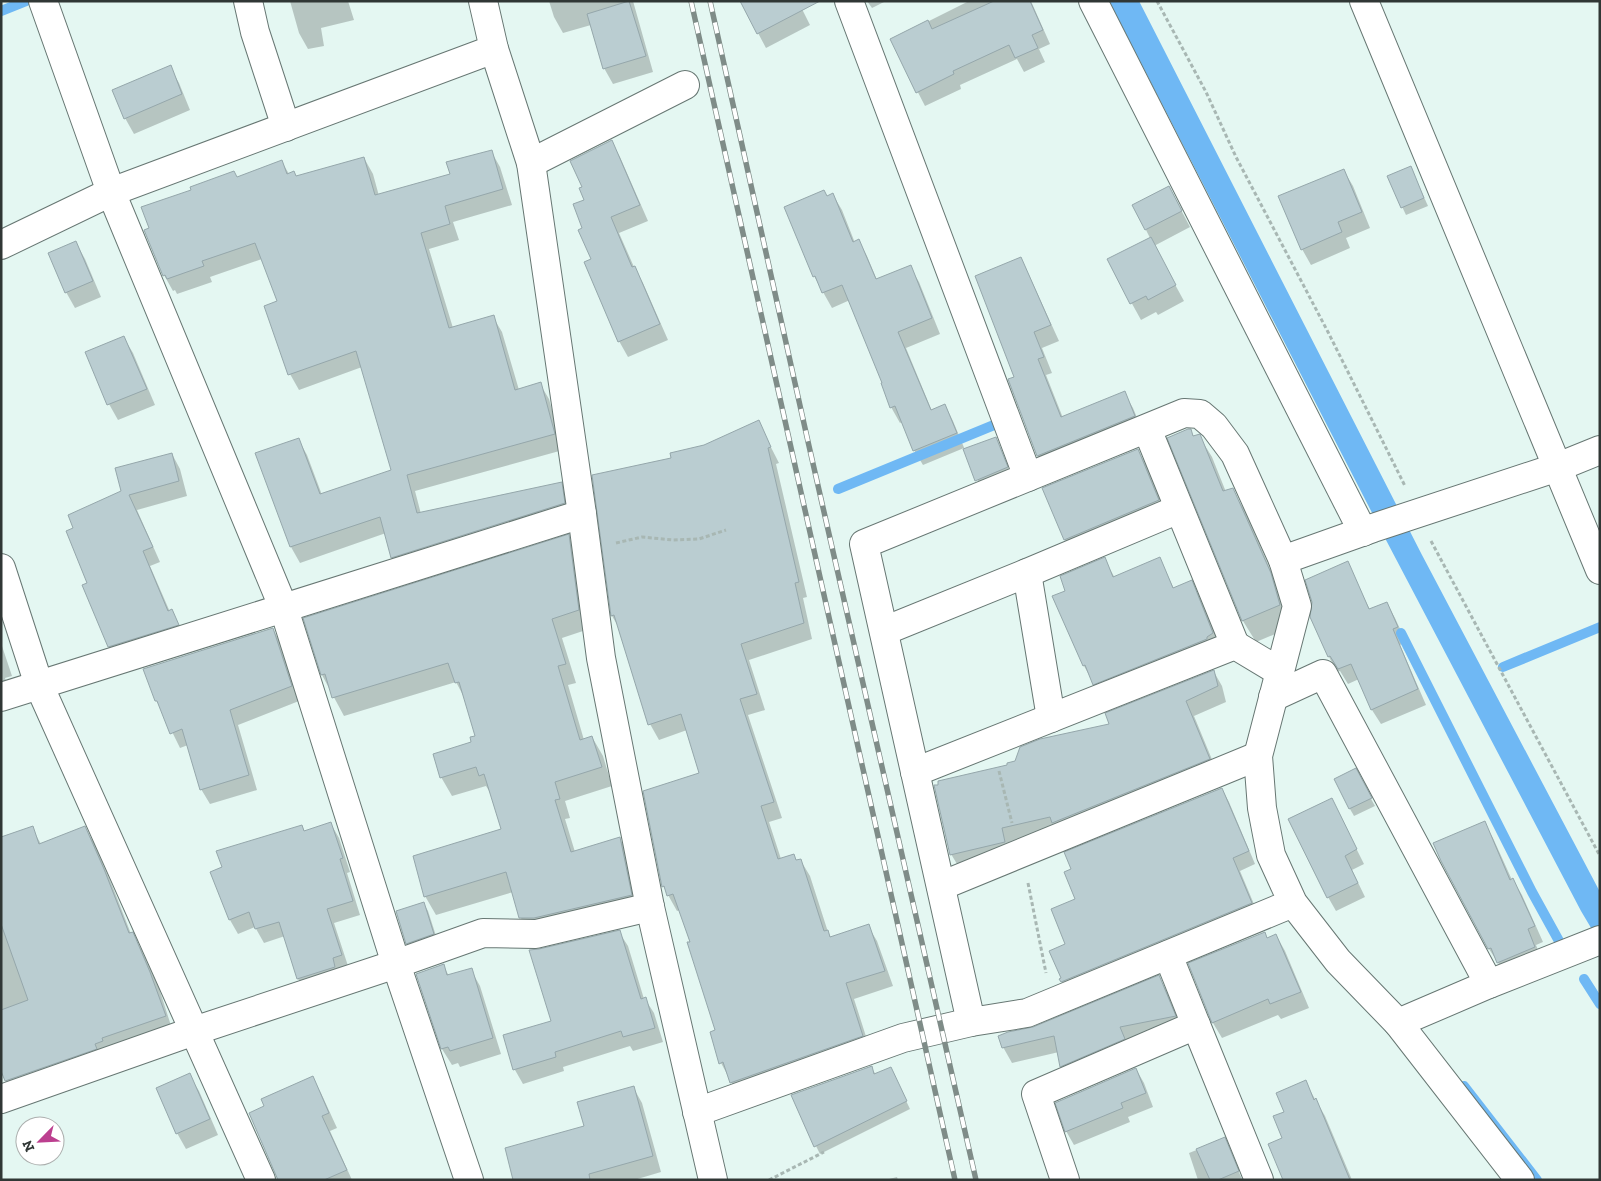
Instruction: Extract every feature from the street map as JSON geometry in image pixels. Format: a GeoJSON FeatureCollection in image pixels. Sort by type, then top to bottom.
{"type":"FeatureCollection","features":[{"type":"Feature","properties":{"kind":"street"},"geometry":{"type":"LineString","coordinates":[[43,1],[111,192],[284,608],[396,964],[469,1180]]}},
{"type":"Feature","properties":{"kind":"street"},"geometry":{"type":"LineString","coordinates":[[248,1],[255,32],[286,127]]}},
{"type":"Feature","properties":{"kind":"street"},"geometry":{"type":"LineString","coordinates":[[483,1],[494,49],[531,163],[582,514],[600,658],[650,907],[713,1180]]}},
{"type":"Feature","properties":{"kind":"street"},"geometry":{"type":"LineString","coordinates":[[849,1],[1028,477]]}},
{"type":"Feature","properties":{"kind":"street"},"geometry":{"type":"LineString","coordinates":[[1093,1],[1368,530]]}},
{"type":"Feature","properties":{"kind":"street"},"geometry":{"type":"LineString","coordinates":[[1364,1],[1600,570]]}},
{"type":"Feature","properties":{"kind":"street"},"geometry":{"type":"LineString","coordinates":[[1,245],[111,192],[494,49]]}},
{"type":"Feature","properties":{"kind":"street"},"geometry":{"type":"LineString","coordinates":[[531,163],[685,85]]}},
{"type":"Feature","properties":{"kind":"street"},"geometry":{"type":"LineString","coordinates":[[971,1022],[864,544],[1184,413],[1200,414],[1214,426],[1235,454],[1283,560],[1297,606],[1258,756],[1262,808],[1271,855],[1292,903],[1338,961],[1398,1023],[1520,1180]]}},
{"type":"Feature","properties":{"kind":"street"},"geometry":{"type":"LineString","coordinates":[[1146,429],[1235,645],[1277,684]]}},
{"type":"Feature","properties":{"kind":"street"},"geometry":{"type":"LineString","coordinates":[[1283,560],[1558,467],[1600,450]]}},
{"type":"Feature","properties":{"kind":"street"},"geometry":{"type":"LineString","coordinates":[[884,630],[1027,573],[1179,509]]}},
{"type":"Feature","properties":{"kind":"street"},"geometry":{"type":"LineString","coordinates":[[1,697],[582,514]]}},
{"type":"Feature","properties":{"kind":"street"},"geometry":{"type":"LineString","coordinates":[[1,568],[40,685],[261,1180]]}},
{"type":"Feature","properties":{"kind":"street"},"geometry":{"type":"LineString","coordinates":[[1027,573],[1051,718]]}},
{"type":"Feature","properties":{"kind":"street"},"geometry":{"type":"LineString","coordinates":[[915,772],[1235,645]]}},
{"type":"Feature","properties":{"kind":"street"},"geometry":{"type":"LineString","coordinates":[[1277,684],[1323,674],[1489,984]]}},
{"type":"Feature","properties":{"kind":"street"},"geometry":{"type":"LineString","coordinates":[[940,886],[1258,756]]}},
{"type":"Feature","properties":{"kind":"street"},"geometry":{"type":"LineString","coordinates":[[697,1112],[903,1038],[971,1022],[1027,1013],[1292,903]]}},
{"type":"Feature","properties":{"kind":"street"},"geometry":{"type":"LineString","coordinates":[[1,1099],[483,933],[536,934],[650,907]]}},
{"type":"Feature","properties":{"kind":"street"},"geometry":{"type":"LineString","coordinates":[[1398,1023],[1489,984],[1596,942]]}},
{"type":"Feature","properties":{"kind":"street"},"geometry":{"type":"LineString","coordinates":[[1168,955],[1258,1180]]}},
{"type":"Feature","properties":{"kind":"street"},"geometry":{"type":"LineString","coordinates":[[1065,1180],[1036,1094],[1196,1025]]}},
{"type":"Feature","properties":{"kind":"path"},"geometry":{"type":"LineString","coordinates":[[1157,1],[1206,92],[1236,157],[1328,332],[1430,540],[1600,856]]}},
{"type":"Feature","properties":{"kind":"path"},"geometry":{"type":"LineString","coordinates":[[587,550],[642,537],[674,540],[699,539],[726,530]]}},
{"type":"Feature","properties":{"kind":"path"},"geometry":{"type":"LineString","coordinates":[[992,741],[1020,853],[1052,1003]]}},
{"type":"Feature","properties":{"kind":"path"},"geometry":{"type":"LineString","coordinates":[[769,1180],[824,1152]]}},
{"type":"Feature","properties":{"kind":"water"},"geometry":{"type":"Polygon","coordinates":[[[1109,1],[1139,1],[1422,555],[1600,892],[1600,943],[1581,911],[1386,540],[1109,1]]]}},
{"type":"Feature","properties":{"kind":"building"},"geometry":{"type":"Polygon","coordinates":[[[629,1],[646,56],[603,69],[587,14],[629,1]]]}},
{"type":"Feature","properties":{"kind":"building"},"geometry":{"type":"Polygon","coordinates":[[[740,1],[820,1],[757,34],[740,1]]]}},
{"type":"Feature","properties":{"kind":"building"},"geometry":{"type":"Polygon","coordinates":[[[994,1],[1030,1],[1043,30],[1032,35],[1038,48],[1015,58],[1009,45],[953,71],[954,74],[916,93],[890,39],[928,20],[932,29],[994,1]]]}},
{"type":"Feature","properties":{"kind":"building"},"geometry":{"type":"Polygon","coordinates":[[[171,65],[182,94],[124,119],[112,90],[171,65]]]}},
{"type":"Feature","properties":{"kind":"building"},"geometry":{"type":"Polygon","coordinates":[[[612,140],[640,205],[611,217],[632,267],[635,266],[660,324],[618,342],[584,262],[591,259],[578,230],[582,228],[573,204],[584,200],[579,188],[582,187],[570,161],[612,140]]]}},
{"type":"Feature","properties":{"kind":"building"},"geometry":{"type":"Polygon","coordinates":[[[492,150],[503,189],[445,206],[450,224],[421,233],[449,328],[494,315],[515,390],[541,382],[555,434],[407,475],[417,513],[562,482],[565,503],[391,558],[380,517],[290,547],[255,453],[299,438],[320,494],[391,470],[356,351],[288,375],[264,306],[277,301],[255,243],[202,261],[204,266],[167,279],[165,275],[163,276],[144,230],[149,228],[141,207],[191,190],[190,187],[234,171],[237,177],[282,160],[287,174],[294,171],[296,176],[364,157],[375,195],[450,174],[446,162],[492,150]]]}},
{"type":"Feature","properties":{"kind":"building"},"geometry":{"type":"Polygon","coordinates":[[[1411,166],[1424,198],[1401,208],[1387,176],[1411,166]]]}},
{"type":"Feature","properties":{"kind":"building"},"geometry":{"type":"Polygon","coordinates":[[[1344,169],[1362,212],[1338,222],[1342,232],[1301,250],[1278,196],[1344,169]]]}},
{"type":"Feature","properties":{"kind":"building"},"geometry":{"type":"Polygon","coordinates":[[[1169,186],[1182,211],[1145,230],[1132,205],[1169,186]]]}},
{"type":"Feature","properties":{"kind":"building"},"geometry":{"type":"Polygon","coordinates":[[[824,190],[827,196],[833,193],[853,242],[859,239],[876,279],[911,265],[932,318],[898,332],[931,410],[945,404],[957,433],[913,451],[895,406],[890,408],[882,383],[842,285],[822,293],[815,276],[813,277],[784,207],[824,190]]]}},
{"type":"Feature","properties":{"kind":"building"},"geometry":{"type":"Polygon","coordinates":[[[1151,237],[1176,285],[1148,300],[1146,296],[1130,304],[1107,259],[1151,237]]]}},
{"type":"Feature","properties":{"kind":"building"},"geometry":{"type":"Polygon","coordinates":[[[76,241],[93,281],[65,293],[48,253],[76,241]]]}},
{"type":"Feature","properties":{"kind":"building"},"geometry":{"type":"Polygon","coordinates":[[[1021,257],[1051,325],[1034,332],[1044,357],[1038,359],[1061,417],[1125,391],[1135,416],[1037,456],[1008,379],[1014,377],[975,276],[1021,257]]]}},
{"type":"Feature","properties":{"kind":"building"},"geometry":{"type":"Polygon","coordinates":[[[124,336],[147,389],[107,405],[85,352],[124,336]]]}},
{"type":"Feature","properties":{"kind":"building"},"geometry":{"type":"Polygon","coordinates":[[[759,420],[771,447],[768,448],[799,582],[795,583],[804,623],[741,644],[757,694],[740,699],[774,802],[761,806],[778,859],[794,854],[796,860],[801,859],[824,931],[828,930],[830,937],[869,924],[885,971],[846,983],[863,1036],[730,1083],[723,1062],[719,1064],[710,1032],[715,1030],[687,942],[690,942],[673,894],[667,896],[664,886],[662,887],[643,791],[699,773],[681,714],[648,725],[614,615],[611,616],[592,475],[671,458],[670,453],[704,445],[759,420]]]}},
{"type":"Feature","properties":{"kind":"building"},"geometry":{"type":"Polygon","coordinates":[[[1191,429],[1193,436],[1200,434],[1223,491],[1233,488],[1271,573],[1280,605],[1242,621],[1167,438],[1191,429]]]}},
{"type":"Feature","properties":{"kind":"building"},"geometry":{"type":"Polygon","coordinates":[[[996,437],[1008,467],[975,481],[963,449],[996,437]]]}},
{"type":"Feature","properties":{"kind":"building"},"geometry":{"type":"Polygon","coordinates":[[[1138,449],[1159,500],[1064,540],[1042,488],[1138,449]]]}},
{"type":"Feature","properties":{"kind":"building"},"geometry":{"type":"Polygon","coordinates":[[[172,453],[179,481],[129,495],[153,547],[143,551],[168,611],[172,609],[179,625],[108,647],[82,585],[87,583],[66,531],[73,528],[68,515],[121,491],[115,468],[172,453]]]}},
{"type":"Feature","properties":{"kind":"building"},"geometry":{"type":"Polygon","coordinates":[[[569,534],[579,610],[552,619],[566,664],[558,666],[580,740],[592,736],[602,767],[555,782],[560,799],[555,800],[571,852],[620,837],[632,895],[534,918],[519,918],[506,872],[424,897],[413,856],[501,829],[484,774],[479,776],[476,767],[440,778],[433,754],[471,742],[470,737],[475,736],[459,682],[455,683],[448,663],[332,698],[325,674],[321,675],[303,618],[569,534]]]}},
{"type":"Feature","properties":{"kind":"building"},"geometry":{"type":"Polygon","coordinates":[[[1105,557],[1113,577],[1160,557],[1173,588],[1192,580],[1213,633],[1207,639],[1093,685],[1052,596],[1065,591],[1060,576],[1105,557]]]}},
{"type":"Feature","properties":{"kind":"building"},"geometry":{"type":"Polygon","coordinates":[[[1348,561],[1369,609],[1387,602],[1398,627],[1393,629],[1418,689],[1371,710],[1351,664],[1338,669],[1330,656],[1328,657],[1310,617],[1312,602],[1305,580],[1348,561]]]}},
{"type":"Feature","properties":{"kind":"building"},"geometry":{"type":"Polygon","coordinates":[[[273,628],[292,686],[230,710],[249,775],[200,790],[182,729],[170,734],[143,669],[273,628]]]}},
{"type":"Feature","properties":{"kind":"building"},"geometry":{"type":"Polygon","coordinates":[[[1214,670],[1218,686],[1186,701],[1210,759],[1052,823],[1050,817],[1002,828],[1005,842],[950,855],[934,785],[938,785],[938,781],[1007,765],[1007,763],[1015,761],[1020,747],[1040,739],[1109,724],[1105,713],[1214,670]]]}},
{"type":"Feature","properties":{"kind":"building"},"geometry":{"type":"Polygon","coordinates":[[[1356,768],[1372,798],[1349,809],[1334,779],[1356,768]]]}},
{"type":"Feature","properties":{"kind":"building"},"geometry":{"type":"Polygon","coordinates":[[[1222,788],[1249,851],[1233,858],[1252,903],[1061,982],[1049,951],[1065,944],[1051,909],[1075,899],[1064,872],[1071,869],[1064,852],[1222,788]]]}},
{"type":"Feature","properties":{"kind":"building"},"geometry":{"type":"Polygon","coordinates":[[[1332,798],[1357,849],[1345,856],[1358,883],[1327,898],[1288,819],[1332,798]]]}},
{"type":"Feature","properties":{"kind":"building"},"geometry":{"type":"Polygon","coordinates":[[[1485,821],[1510,880],[1513,878],[1535,926],[1528,929],[1535,947],[1497,963],[1491,948],[1488,949],[1433,843],[1485,821]]]}},
{"type":"Feature","properties":{"kind":"building"},"geometry":{"type":"Polygon","coordinates":[[[331,822],[343,858],[340,859],[353,901],[327,909],[342,955],[333,958],[335,967],[297,979],[279,922],[255,929],[249,912],[229,920],[210,872],[222,867],[216,851],[302,825],[304,831],[331,822]]]}},
{"type":"Feature","properties":{"kind":"building"},"geometry":{"type":"Polygon","coordinates":[[[33,826],[39,844],[85,826],[129,933],[133,932],[166,1016],[102,1038],[103,1041],[95,1044],[97,1049],[5,1081],[1,1071],[1,1010],[28,1000],[1,924],[1,837],[33,826]]]}},
{"type":"Feature","properties":{"kind":"building"},"geometry":{"type":"Polygon","coordinates":[[[424,902],[434,934],[406,944],[396,911],[424,902]]]}},
{"type":"Feature","properties":{"kind":"building"},"geometry":{"type":"Polygon","coordinates":[[[620,930],[641,999],[646,997],[655,1028],[623,1037],[621,1031],[555,1052],[556,1057],[513,1070],[503,1035],[551,1021],[529,950],[620,930]]]}},
{"type":"Feature","properties":{"kind":"building"},"geometry":{"type":"Polygon","coordinates":[[[1265,932],[1267,938],[1276,934],[1301,992],[1270,1004],[1268,999],[1212,1023],[1188,963],[1265,932]]]}},
{"type":"Feature","properties":{"kind":"building"},"geometry":{"type":"Polygon","coordinates":[[[444,964],[447,975],[472,968],[493,1038],[450,1051],[448,1047],[441,1049],[416,974],[444,964]]]}},
{"type":"Feature","properties":{"kind":"building"},"geometry":{"type":"Polygon","coordinates":[[[1159,975],[1176,1016],[1120,1027],[1125,1039],[1060,1067],[1054,1036],[1002,1048],[998,1036],[1033,1027],[1159,975]]]}},
{"type":"Feature","properties":{"kind":"building"},"geometry":{"type":"Polygon","coordinates":[[[872,1066],[874,1074],[891,1067],[907,1101],[814,1147],[791,1095],[872,1066]]]}},
{"type":"Feature","properties":{"kind":"building"},"geometry":{"type":"Polygon","coordinates":[[[1136,1068],[1146,1093],[1121,1103],[1123,1108],[1065,1132],[1055,1103],[1136,1068]]]}},
{"type":"Feature","properties":{"kind":"building"},"geometry":{"type":"Polygon","coordinates":[[[190,1073],[210,1119],[176,1134],[156,1088],[190,1073]]]}},
{"type":"Feature","properties":{"kind":"building"},"geometry":{"type":"Polygon","coordinates":[[[313,1076],[329,1113],[322,1116],[347,1170],[324,1180],[278,1180],[249,1113],[264,1106],[261,1099],[313,1076]]]}},
{"type":"Feature","properties":{"kind":"building"},"geometry":{"type":"Polygon","coordinates":[[[1306,1080],[1314,1100],[1316,1098],[1350,1180],[1283,1180],[1268,1144],[1282,1138],[1273,1116],[1284,1112],[1276,1093],[1306,1080]]]}},
{"type":"Feature","properties":{"kind":"building"},"geometry":{"type":"Polygon","coordinates":[[[634,1086],[653,1156],[589,1174],[590,1180],[513,1180],[505,1148],[584,1126],[577,1102],[634,1086]]]}},
{"type":"Feature","properties":{"kind":"building"},"geometry":{"type":"Polygon","coordinates":[[[1225,1137],[1239,1171],[1218,1180],[1210,1180],[1196,1149],[1225,1137]]]}},
{"type":"Feature","properties":{"kind":"waterway"},"geometry":{"type":"LineString","coordinates":[[1,11],[26,1]]}},
{"type":"Feature","properties":{"kind":"waterway"},"geometry":{"type":"LineString","coordinates":[[838,489],[994,425]]}},
{"type":"Feature","properties":{"kind":"waterway"},"geometry":{"type":"LineString","coordinates":[[1503,667],[1600,627]]}},
{"type":"Feature","properties":{"kind":"waterway"},"geometry":{"type":"LineString","coordinates":[[1401,633],[1532,892],[1559,941]]}},
{"type":"Feature","properties":{"kind":"waterway"},"geometry":{"type":"LineString","coordinates":[[1584,979],[1600,1004]]}},
{"type":"Feature","properties":{"kind":"waterway"},"geometry":{"type":"LineString","coordinates":[[1464,1086],[1537,1180]]}},
{"type":"Feature","properties":{"kind":"railway"},"geometry":{"type":"LineString","coordinates":[[691,1],[955,1180]]}},
{"type":"Feature","properties":{"kind":"railway"},"geometry":{"type":"LineString","coordinates":[[710,1],[976,1180]]}}]}
